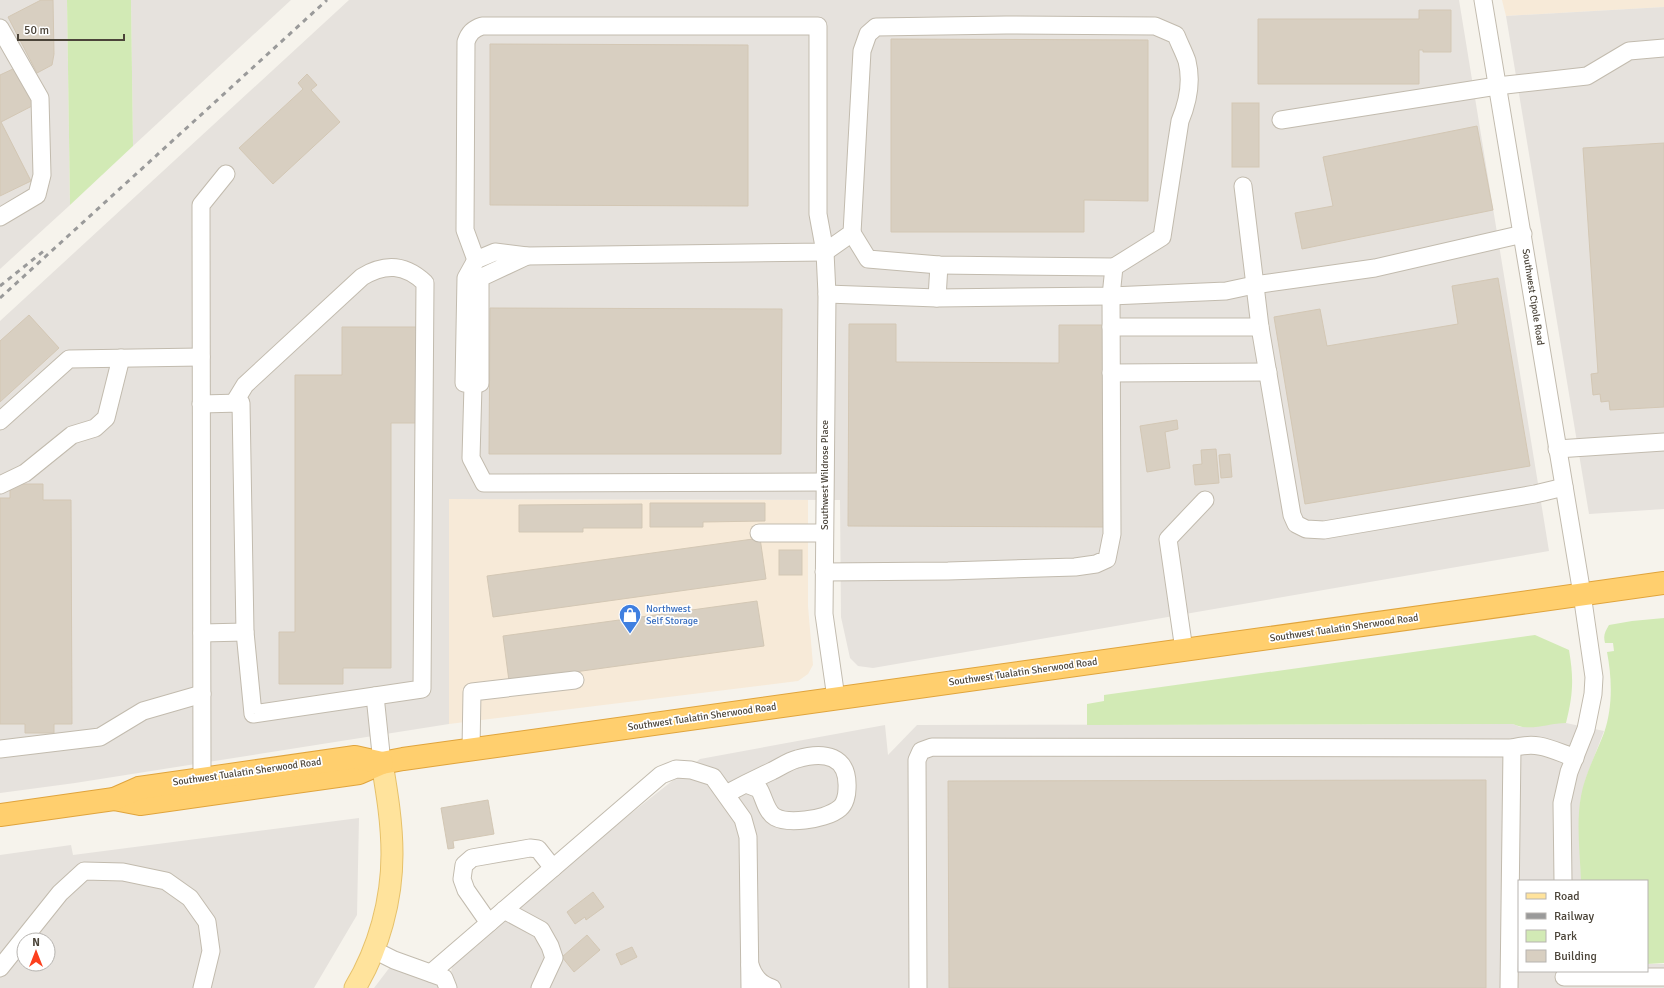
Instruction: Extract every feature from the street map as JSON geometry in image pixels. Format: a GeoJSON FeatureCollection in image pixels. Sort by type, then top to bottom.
{"type":"FeatureCollection","features":[{"type":"Feature","properties":{"kind":"highway","name":"Southwest Tualatin Sherwood Road"},"geometry":{"type":"LineString","coordinates":[[114,799],[140,804],[359,773],[382,763],[471,749],[1664,582]]}},
{"type":"Feature","properties":{"kind":"highway","name":"Southwest Tualatin Sherwood Road"},"geometry":{"type":"LineString","coordinates":[[0,815],[114,799],[139,788],[355,758],[382,763]]}},
{"type":"Feature","properties":{"kind":"main road"},"geometry":{"type":"LineString","coordinates":[[356,988],[364,974],[374,950],[390,892],[392,855],[389,806],[382,763]]}},
{"type":"Feature","properties":{"kind":"street","name":"Southwest Cipole Road"},"geometry":{"type":"LineString","coordinates":[[1483,0],[1523,234],[1582,594],[1594,677],[1593,694],[1586,729],[1569,772],[1562,803],[1563,880]]}},
{"type":"Feature","properties":{"kind":"street","name":"Southwest Wildrose Place"},"geometry":{"type":"LineString","coordinates":[[476,260],[465,230],[466,42],[469,34],[474,29],[482,26],[818,26],[818,214],[825,252],[827,294],[824,482],[824,614],[836,698]]}},
{"type":"Feature","properties":{"kind":"street"},"geometry":{"type":"LineString","coordinates":[[1155,26],[1176,35],[1187,60],[1189,78],[1185,108],[1180,122],[1162,238],[1114,267],[938,266],[868,259],[852,233],[862,51],[868,34],[876,27],[1155,26]]}},
{"type":"Feature","properties":{"kind":"street"},"geometry":{"type":"LineString","coordinates":[[0,28],[40,98],[42,175],[37,195],[0,217]]}},
{"type":"Feature","properties":{"kind":"street"},"geometry":{"type":"LineString","coordinates":[[1281,120],[1497,86],[1587,76],[1629,51],[1664,48]]}},
{"type":"Feature","properties":{"kind":"street"},"geometry":{"type":"LineString","coordinates":[[202,779],[201,205],[226,174]]}},
{"type":"Feature","properties":{"kind":"street"},"geometry":{"type":"LineString","coordinates":[[1243,186],[1260,327],[1292,515],[1296,524],[1306,529],[1324,530],[1535,494],[1564,487]]}},
{"type":"Feature","properties":{"kind":"street"},"geometry":{"type":"LineString","coordinates":[[527,256],[480,278],[480,383],[473,385],[464,383],[466,278],[476,260],[495,252],[527,256],[825,252],[852,233]]}},
{"type":"Feature","properties":{"kind":"street"},"geometry":{"type":"LineString","coordinates":[[827,294],[937,298],[1111,296],[1226,291],[1254,285],[1375,268],[1523,234]]}},
{"type":"Feature","properties":{"kind":"street"},"geometry":{"type":"LineString","coordinates":[[937,298],[938,266]]}},
{"type":"Feature","properties":{"kind":"street"},"geometry":{"type":"LineString","coordinates":[[201,404],[241,403],[246,632],[253,714],[422,689],[425,283],[418,276],[406,269],[391,267],[374,270],[362,277],[246,386],[234,403]]}},
{"type":"Feature","properties":{"kind":"street"},"geometry":{"type":"LineString","coordinates":[[824,572],[948,571],[1075,567],[1096,564],[1106,559],[1112,534],[1111,296],[1114,267]]}},
{"type":"Feature","properties":{"kind":"street"},"geometry":{"type":"LineString","coordinates":[[1111,327],[1260,327]]}},
{"type":"Feature","properties":{"kind":"street"},"geometry":{"type":"LineString","coordinates":[[0,485],[25,472],[72,435],[95,428],[106,418],[121,358]]}},
{"type":"Feature","properties":{"kind":"street"},"geometry":{"type":"LineString","coordinates":[[0,421],[69,359],[201,358]]}},
{"type":"Feature","properties":{"kind":"street"},"geometry":{"type":"LineString","coordinates":[[1111,373],[1268,372]]}},
{"type":"Feature","properties":{"kind":"street"},"geometry":{"type":"LineString","coordinates":[[473,385],[470,458],[484,483],[824,482]]}},
{"type":"Feature","properties":{"kind":"street"},"geometry":{"type":"LineString","coordinates":[[1558,449],[1664,442]]}},
{"type":"Feature","properties":{"kind":"street"},"geometry":{"type":"LineString","coordinates":[[1184,650],[1168,539],[1205,500]]}},
{"type":"Feature","properties":{"kind":"street"},"geometry":{"type":"LineString","coordinates":[[759,534],[824,534]]}},
{"type":"Feature","properties":{"kind":"street"},"geometry":{"type":"LineString","coordinates":[[202,633],[246,632]]}},
{"type":"Feature","properties":{"kind":"street"},"geometry":{"type":"LineString","coordinates":[[471,749],[472,692],[576,680]]}},
{"type":"Feature","properties":{"kind":"street"},"geometry":{"type":"LineString","coordinates":[[0,749],[100,736],[143,711],[202,694]]}},
{"type":"Feature","properties":{"kind":"street"},"geometry":{"type":"LineString","coordinates":[[375,696],[382,763]]}},
{"type":"Feature","properties":{"kind":"street"},"geometry":{"type":"LineString","coordinates":[[918,988],[918,760],[921,751],[932,747],[1512,748],[1534,744],[1575,758]]}},
{"type":"Feature","properties":{"kind":"street"},"geometry":{"type":"LineString","coordinates":[[1509,988],[1512,748]]}},
{"type":"Feature","properties":{"kind":"street"},"geometry":{"type":"LineString","coordinates":[[726,794],[746,784],[796,759],[825,755],[835,758],[841,763],[846,773],[848,783],[847,794],[840,808],[830,814],[809,819],[791,821],[774,817],[759,789],[746,784]]}},
{"type":"Feature","properties":{"kind":"street"},"geometry":{"type":"LineString","coordinates":[[431,973],[661,775],[676,769],[698,772],[714,778],[743,819],[748,837],[750,988]]}},
{"type":"Feature","properties":{"kind":"street"},"geometry":{"type":"LineString","coordinates":[[489,923],[466,890],[462,879],[464,865],[472,858],[530,848],[538,849],[553,868]]}},
{"type":"Feature","properties":{"kind":"street"},"geometry":{"type":"LineString","coordinates":[[0,968],[60,893],[84,871],[123,872],[166,881],[190,898],[207,922],[211,951],[202,988]]}},
{"type":"Feature","properties":{"kind":"street"},"geometry":{"type":"LineString","coordinates":[[504,910],[541,930],[550,946],[554,958],[540,988]]}},
{"type":"Feature","properties":{"kind":"street"},"geometry":{"type":"LineString","coordinates":[[374,950],[394,960],[444,978],[448,988]]}},
{"type":"Feature","properties":{"kind":"street"},"geometry":{"type":"LineString","coordinates":[[750,963],[758,980],[765,986],[772,988]]}},
{"type":"Feature","properties":{"kind":"street"},"geometry":{"type":"LineString","coordinates":[[1564,979],[1664,977]]}},
{"type":"Feature","properties":{"kind":"shaded area"},"geometry":{"type":"Polygon","coordinates":[[[0,0],[67,0],[70,205],[0,269],[0,0]]]}},
{"type":"Feature","properties":{"kind":"shaded area"},"geometry":{"type":"Polygon","coordinates":[[[131,0],[291,0],[133,146],[131,0]]]}},
{"type":"Feature","properties":{"kind":"shaded area"},"geometry":{"type":"Polygon","coordinates":[[[349,0],[1459,0],[1549,551],[873,668],[858,666],[850,658],[841,617],[840,500],[449,499],[449,724],[75,783],[0,793],[0,321],[349,0]]]}},
{"type":"Feature","properties":{"kind":"shaded area"},"geometry":{"type":"Polygon","coordinates":[[[1502,0],[1664,0],[1664,7],[1506,16],[1502,0]]]}},
{"type":"Feature","properties":{"kind":"shaded area"},"geometry":{"type":"Polygon","coordinates":[[[1664,7],[1664,509],[1589,514],[1506,16],[1664,7]]]}},
{"type":"Feature","properties":{"kind":"shaded area","name":"Northwest Self Storage"},"geometry":{"type":"Polygon","coordinates":[[[449,499],[808,500],[808,606],[813,665],[808,674],[798,681],[449,724],[449,499]]]}},
{"type":"Feature","properties":{"kind":"shaded area"},"geometry":{"type":"Polygon","coordinates":[[[1555,723],[1566,723],[1604,731],[1586,778],[1581,798],[1581,880],[1518,880],[1518,972],[1648,972],[1648,964],[1664,964],[1664,988],[374,988],[390,967],[449,986],[454,953],[700,759],[885,725],[888,755],[917,725],[1513,724],[1520,727],[1531,727],[1555,723]]]}},
{"type":"Feature","properties":{"kind":"shaded area"},"geometry":{"type":"Polygon","coordinates":[[[359,818],[357,915],[314,988],[0,988],[0,855],[71,845],[73,855],[359,818]]]}},
{"type":"Feature","properties":{"kind":"green space"},"geometry":{"type":"Polygon","coordinates":[[[67,0],[131,0],[133,146],[70,205],[67,0]]]}},
{"type":"Feature","properties":{"kind":"green space"},"geometry":{"type":"Polygon","coordinates":[[[1664,618],[1664,963],[1648,964],[1648,880],[1581,880],[1579,817],[1581,796],[1588,772],[1604,733],[1610,703],[1611,682],[1607,652],[1614,651],[1613,643],[1605,643],[1604,636],[1609,625],[1664,618]]]}},
{"type":"Feature","properties":{"kind":"green space"},"geometry":{"type":"Polygon","coordinates":[[[1535,635],[1569,650],[1572,670],[1572,687],[1566,723],[1532,727],[1513,724],[1087,725],[1087,704],[1104,701],[1104,695],[1535,635]]]}},
{"type":"Feature","properties":{"kind":"building"},"geometry":{"type":"Polygon","coordinates":[[[41,0],[53,0],[54,54],[52,65],[37,73],[8,17],[41,0]]]}},
{"type":"Feature","properties":{"kind":"building"},"geometry":{"type":"Polygon","coordinates":[[[1419,10],[1451,10],[1451,52],[1423,52],[1423,50],[1419,50],[1419,84],[1258,84],[1258,19],[1419,19],[1419,10]]]}},
{"type":"Feature","properties":{"kind":"building"},"geometry":{"type":"Polygon","coordinates":[[[891,39],[1148,40],[1148,201],[1084,200],[1084,232],[891,232],[891,39]]]}},
{"type":"Feature","properties":{"kind":"building"},"geometry":{"type":"Polygon","coordinates":[[[490,44],[748,45],[748,206],[490,205],[490,44]]]}},
{"type":"Feature","properties":{"kind":"building"},"geometry":{"type":"Polygon","coordinates":[[[15,68],[34,105],[1,122],[31,181],[0,196],[0,75],[15,68]]]}},
{"type":"Feature","properties":{"kind":"building"},"geometry":{"type":"Polygon","coordinates":[[[307,74],[317,85],[311,90],[340,122],[273,184],[239,148],[303,89],[298,83],[307,74]]]}},
{"type":"Feature","properties":{"kind":"building"},"geometry":{"type":"Polygon","coordinates":[[[1232,103],[1259,103],[1259,167],[1232,167],[1232,103]]]}},
{"type":"Feature","properties":{"kind":"building"},"geometry":{"type":"Polygon","coordinates":[[[1477,126],[1493,210],[1302,249],[1295,213],[1333,206],[1323,157],[1477,126]]]}},
{"type":"Feature","properties":{"kind":"building"},"geometry":{"type":"Polygon","coordinates":[[[1664,143],[1664,407],[1610,410],[1609,401],[1601,402],[1600,394],[1593,395],[1591,374],[1598,373],[1583,148],[1664,143]]]}},
{"type":"Feature","properties":{"kind":"building"},"geometry":{"type":"Polygon","coordinates":[[[1498,278],[1530,466],[1305,504],[1274,317],[1320,309],[1327,346],[1458,324],[1452,286],[1498,278]]]}},
{"type":"Feature","properties":{"kind":"building"},"geometry":{"type":"Polygon","coordinates":[[[490,308],[782,309],[781,454],[489,454],[490,308]]]}},
{"type":"Feature","properties":{"kind":"building"},"geometry":{"type":"Polygon","coordinates":[[[29,315],[59,348],[0,402],[0,341],[29,315]]]}},
{"type":"Feature","properties":{"kind":"building"},"geometry":{"type":"Polygon","coordinates":[[[849,324],[896,324],[896,362],[1059,363],[1059,325],[1106,325],[1105,527],[848,526],[849,324]]]}},
{"type":"Feature","properties":{"kind":"building"},"geometry":{"type":"Polygon","coordinates":[[[342,327],[418,327],[418,423],[391,423],[391,668],[343,668],[343,684],[279,684],[279,632],[295,632],[295,375],[342,375],[342,327]]]}},
{"type":"Feature","properties":{"kind":"building"},"geometry":{"type":"Polygon","coordinates":[[[1177,420],[1178,429],[1165,432],[1170,468],[1147,472],[1140,426],[1177,420]]]}},
{"type":"Feature","properties":{"kind":"building"},"geometry":{"type":"Polygon","coordinates":[[[1216,449],[1219,483],[1195,485],[1193,465],[1202,464],[1201,450],[1216,449]]]}},
{"type":"Feature","properties":{"kind":"building"},"geometry":{"type":"Polygon","coordinates":[[[1230,454],[1232,477],[1221,478],[1219,455],[1230,454]]]}},
{"type":"Feature","properties":{"kind":"building"},"geometry":{"type":"Polygon","coordinates":[[[10,484],[43,484],[43,500],[71,500],[72,724],[54,724],[54,733],[25,733],[25,724],[0,724],[0,498],[10,498],[10,484]]]}},
{"type":"Feature","properties":{"kind":"building"},"geometry":{"type":"Polygon","coordinates":[[[650,503],[765,503],[765,521],[703,522],[703,527],[650,527],[650,503]]]}},
{"type":"Feature","properties":{"kind":"building"},"geometry":{"type":"Polygon","coordinates":[[[642,504],[642,528],[583,528],[583,532],[519,532],[519,505],[642,504]]]}},
{"type":"Feature","properties":{"kind":"building"},"geometry":{"type":"Polygon","coordinates":[[[760,538],[766,579],[493,617],[487,576],[760,538]]]}},
{"type":"Feature","properties":{"kind":"building"},"geometry":{"type":"Polygon","coordinates":[[[779,550],[802,550],[802,575],[779,575],[779,550]]]}},
{"type":"Feature","properties":{"kind":"building"},"geometry":{"type":"Polygon","coordinates":[[[757,601],[764,646],[509,681],[503,636],[757,601]]]}},
{"type":"Feature","properties":{"kind":"building"},"geometry":{"type":"Polygon","coordinates":[[[1486,780],[1486,988],[949,988],[948,781],[1486,780]]]}},
{"type":"Feature","properties":{"kind":"building"},"geometry":{"type":"Polygon","coordinates":[[[488,800],[494,834],[453,841],[454,848],[448,849],[441,808],[488,800]]]}},
{"type":"Feature","properties":{"kind":"building"},"geometry":{"type":"Polygon","coordinates":[[[593,892],[604,907],[586,920],[585,917],[575,924],[567,912],[593,892]]]}},
{"type":"Feature","properties":{"kind":"building"},"geometry":{"type":"Polygon","coordinates":[[[587,935],[600,950],[574,972],[562,957],[587,935]]]}},
{"type":"Feature","properties":{"kind":"building"},"geometry":{"type":"Polygon","coordinates":[[[632,947],[637,957],[621,965],[616,954],[632,947]]]}},
{"type":"Feature","properties":{"kind":"railway"},"geometry":{"type":"LineString","coordinates":[[0,298],[327,0]]}},
{"type":"Feature","properties":{"kind":"railway"},"geometry":{"type":"LineString","coordinates":[[0,286],[45,250]]}},
{"type":"Feature","properties":{"kind":"place","name":"Northwest Self Storage"},"geometry":{"type":"Point","coordinates":[630,634]}}]}
